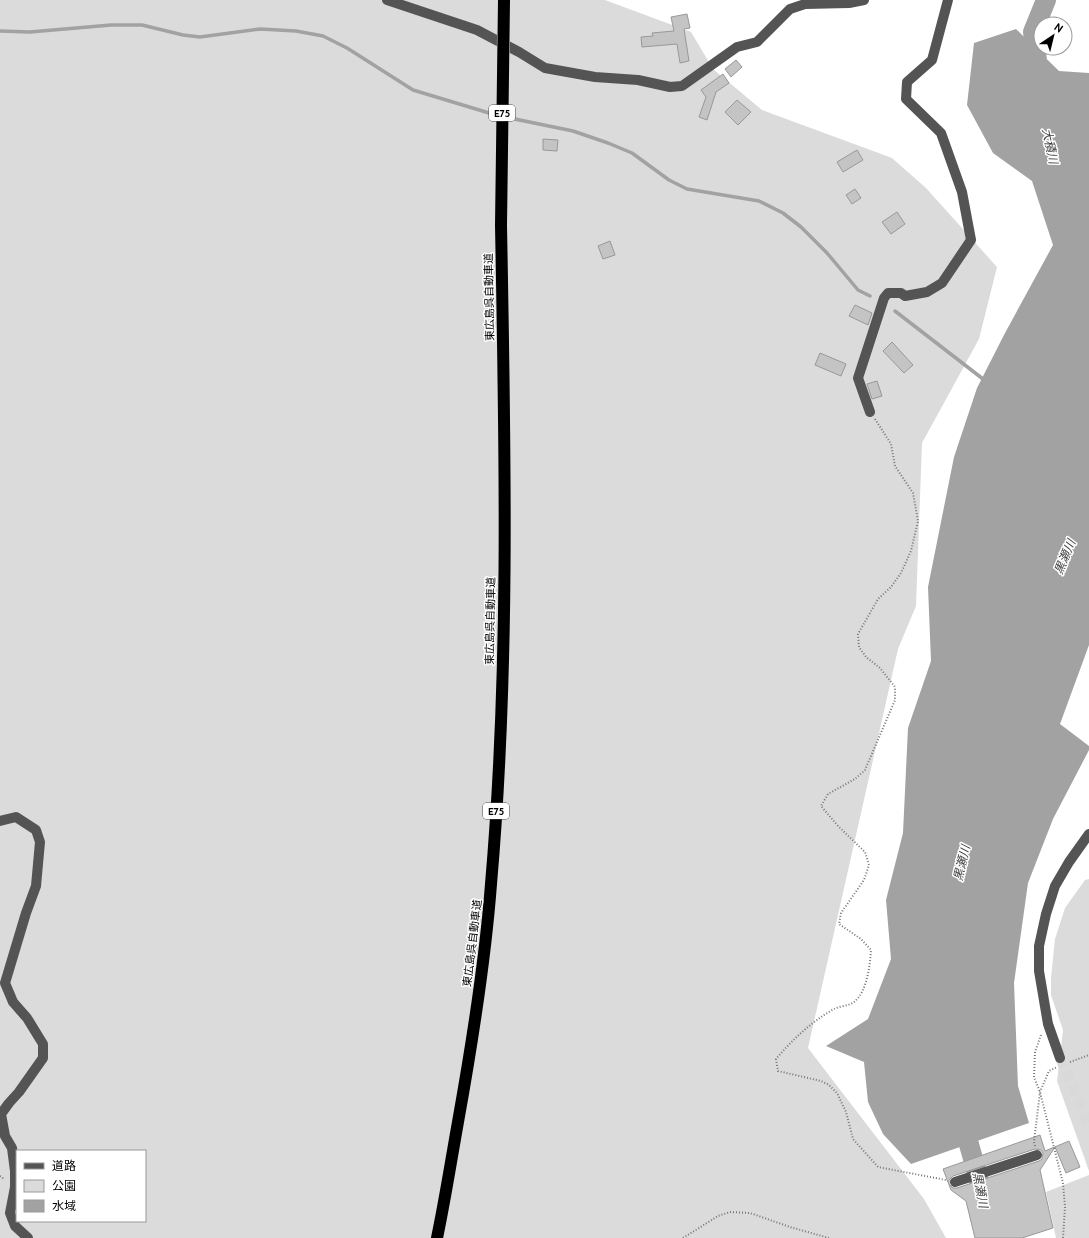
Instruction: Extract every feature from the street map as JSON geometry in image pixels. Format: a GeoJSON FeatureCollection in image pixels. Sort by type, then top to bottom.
{"type":"FeatureCollection","features":[{"type":"Feature","properties":{"kind":"highway","name":"東広島呉自動車道"},"geometry":{"type":"LineString","coordinates":[[437,1238],[480,990],[491,885],[499,767],[503,653],[505,492],[501,225],[504,0]]}},
{"type":"Feature","properties":{"kind":"street"},"geometry":{"type":"LineString","coordinates":[[387,0],[477,30],[519,52],[545,68],[594,77],[638,80],[670,88],[682,86],[737,47],[757,42],[790,9],[805,4],[864,0]]}},
{"type":"Feature","properties":{"kind":"street"},"geometry":{"type":"LineString","coordinates":[[870,412],[858,378],[884,298],[888,293],[901,293],[904,296],[927,292],[942,283],[971,240],[962,192],[941,133],[906,99],[907,82],[932,60],[948,0]]}},
{"type":"Feature","properties":{"kind":"street"},"geometry":{"type":"LineString","coordinates":[[0,821],[16,817],[36,830],[40,842],[36,886],[26,913],[6,983],[13,1002],[27,1018],[42,1044],[43,1058],[1,1114],[5,1136],[12,1148],[15,1171],[15,1187],[10,1213],[15,1226],[28,1238]]}},
{"type":"Feature","properties":{"kind":"street"},"geometry":{"type":"LineString","coordinates":[[1060,1058],[1048,1024],[1039,970],[1039,946],[1055,886],[1069,862],[1089,834]]}},
{"type":"Feature","properties":{"kind":"street"},"geometry":{"type":"LineString","coordinates":[[955,1182],[1037,1154]]}},
{"type":"Feature","properties":{"kind":"path"},"geometry":{"type":"LineString","coordinates":[[870,412],[891,444],[895,466],[912,494],[918,521],[911,551],[901,573],[891,587],[878,600],[858,634],[859,647],[866,657],[880,668],[895,687],[895,700],[865,770],[855,780],[828,794],[821,806],[838,826],[865,852],[868,865],[864,880],[841,913],[839,924],[861,939],[872,950],[868,975],[863,990],[854,1002],[835,1009],[809,1025],[791,1040],[776,1059],[778,1071],[821,1080],[837,1093],[846,1112],[854,1139],[878,1166],[955,1182]]}},
{"type":"Feature","properties":{"kind":"path"},"geometry":{"type":"LineString","coordinates":[[1048,1024],[1040,1036],[1035,1052],[1034,1077],[1040,1092],[1063,1183],[1065,1206],[1063,1238]]}},
{"type":"Feature","properties":{"kind":"path"},"geometry":{"type":"LineString","coordinates":[[1034,1142],[1040,1092]]}},
{"type":"Feature","properties":{"kind":"path"},"geometry":{"type":"LineString","coordinates":[[683,1238],[718,1216],[730,1212],[750,1213],[790,1227],[830,1238]]}},
{"type":"Feature","properties":{"kind":"green space"},"geometry":{"type":"Polygon","coordinates":[[[0,0],[605,0],[691,32],[713,69],[762,110],[892,158],[926,188],[997,267],[979,339],[922,443],[916,606],[898,649],[808,1048],[924,1199],[946,1238],[0,1238],[0,0]]]}},
{"type":"Feature","properties":{"kind":"green space"},"geometry":{"type":"Polygon","coordinates":[[[1089,879],[1089,1171],[1057,1081],[1063,1030],[1051,995],[1051,978],[1055,939],[1065,908],[1085,880],[1089,879]]]}},
{"type":"Feature","properties":{"kind":"green space"},"geometry":{"type":"Polygon","coordinates":[[[1089,1175],[1089,1238],[1056,1238],[1046,1192],[1089,1175]]]}},
{"type":"Feature","properties":{"kind":"water"},"geometry":{"type":"Polygon","coordinates":[[[1016,29],[1033,46],[1033,56],[1044,56],[1059,71],[1089,73],[1089,645],[1060,724],[1089,746],[1089,750],[1053,819],[1028,883],[1014,983],[1018,1086],[1029,1123],[911,1164],[883,1134],[868,1102],[864,1062],[826,1046],[868,1019],[891,959],[886,900],[903,833],[908,728],[931,661],[928,587],[954,457],[977,388],[1053,245],[1032,181],[993,153],[967,105],[974,43],[1016,29]]]}},
{"type":"Feature","properties":{"kind":"building"},"geometry":{"type":"Polygon","coordinates":[[[687,14],[690,28],[684,29],[689,61],[680,63],[677,44],[642,47],[641,37],[653,36],[652,33],[674,31],[671,17],[687,14]]]}},
{"type":"Feature","properties":{"kind":"building"},"geometry":{"type":"Polygon","coordinates":[[[736,60],[742,67],[731,77],[725,69],[736,60]]]}},
{"type":"Feature","properties":{"kind":"building"},"geometry":{"type":"Polygon","coordinates":[[[723,74],[729,83],[716,92],[707,120],[699,117],[706,97],[701,90],[723,74]]]}},
{"type":"Feature","properties":{"kind":"building"},"geometry":{"type":"Polygon","coordinates":[[[737,100],[751,112],[738,125],[725,112],[737,100]]]}},
{"type":"Feature","properties":{"kind":"building"},"geometry":{"type":"Polygon","coordinates":[[[543,139],[558,140],[557,151],[543,150],[543,139]]]}},
{"type":"Feature","properties":{"kind":"building"},"geometry":{"type":"Polygon","coordinates":[[[857,150],[863,160],[843,172],[837,162],[857,150]]]}},
{"type":"Feature","properties":{"kind":"building"},"geometry":{"type":"Polygon","coordinates":[[[855,189],[861,198],[852,204],[846,195],[855,189]]]}},
{"type":"Feature","properties":{"kind":"building"},"geometry":{"type":"Polygon","coordinates":[[[897,212],[905,224],[891,234],[882,222],[897,212]]]}},
{"type":"Feature","properties":{"kind":"building"},"geometry":{"type":"Polygon","coordinates":[[[610,241],[615,255],[603,259],[598,246],[610,241]]]}},
{"type":"Feature","properties":{"kind":"building"},"geometry":{"type":"Polygon","coordinates":[[[855,305],[872,313],[868,325],[849,316],[855,305]]]}},
{"type":"Feature","properties":{"kind":"building"},"geometry":{"type":"Polygon","coordinates":[[[892,342],[913,365],[904,373],[883,351],[892,342]]]}},
{"type":"Feature","properties":{"kind":"building"},"geometry":{"type":"Polygon","coordinates":[[[820,353],[846,364],[841,376],[815,365],[820,353]]]}},
{"type":"Feature","properties":{"kind":"building"},"geometry":{"type":"Polygon","coordinates":[[[877,381],[882,396],[872,399],[867,384],[877,381]]]}},
{"type":"Feature","properties":{"kind":"building"},"geometry":{"type":"Polygon","coordinates":[[[1040,1135],[1045,1151],[1069,1141],[1080,1167],[1066,1173],[1055,1147],[1040,1170],[1053,1228],[1022,1238],[975,1238],[966,1201],[951,1190],[943,1169],[1040,1135]],[[1035,1149],[953,1176],[949,1180],[949,1184],[953,1188],[957,1188],[1039,1161],[1042,1159],[1043,1153],[1041,1150],[1035,1149]]]}},
{"type":"Feature","properties":{"kind":"waterway","name":"大積川"},"geometry":{"type":"LineString","coordinates":[[1039,75],[1033,32],[1046,0]]}},
{"type":"Feature","properties":{"kind":"waterway"},"geometry":{"type":"LineString","coordinates":[[0,31],[30,32],[111,25],[142,25],[183,35],[200,37],[260,29],[296,31],[323,36],[347,48],[413,90],[499,116]]}},
{"type":"Feature","properties":{"kind":"waterway"},"geometry":{"type":"LineString","coordinates":[[505,117],[573,131],[608,143],[632,153],[669,180],[687,189],[759,201],[783,213],[801,227],[827,253],[858,290],[870,296]]}},
{"type":"Feature","properties":{"kind":"waterway"},"geometry":{"type":"LineString","coordinates":[[895,311],[986,380]]}},
{"type":"Feature","properties":{"kind":"waterway","name":"黒瀬川"},"geometry":{"type":"LineString","coordinates":[[962,1119],[982,1193],[988,1238]]}},
{"type":"Feature","properties":{"kind":"tunnel"},"geometry":{"type":"LineString","coordinates":[[1060,1058],[1089,1126]]}}]}
